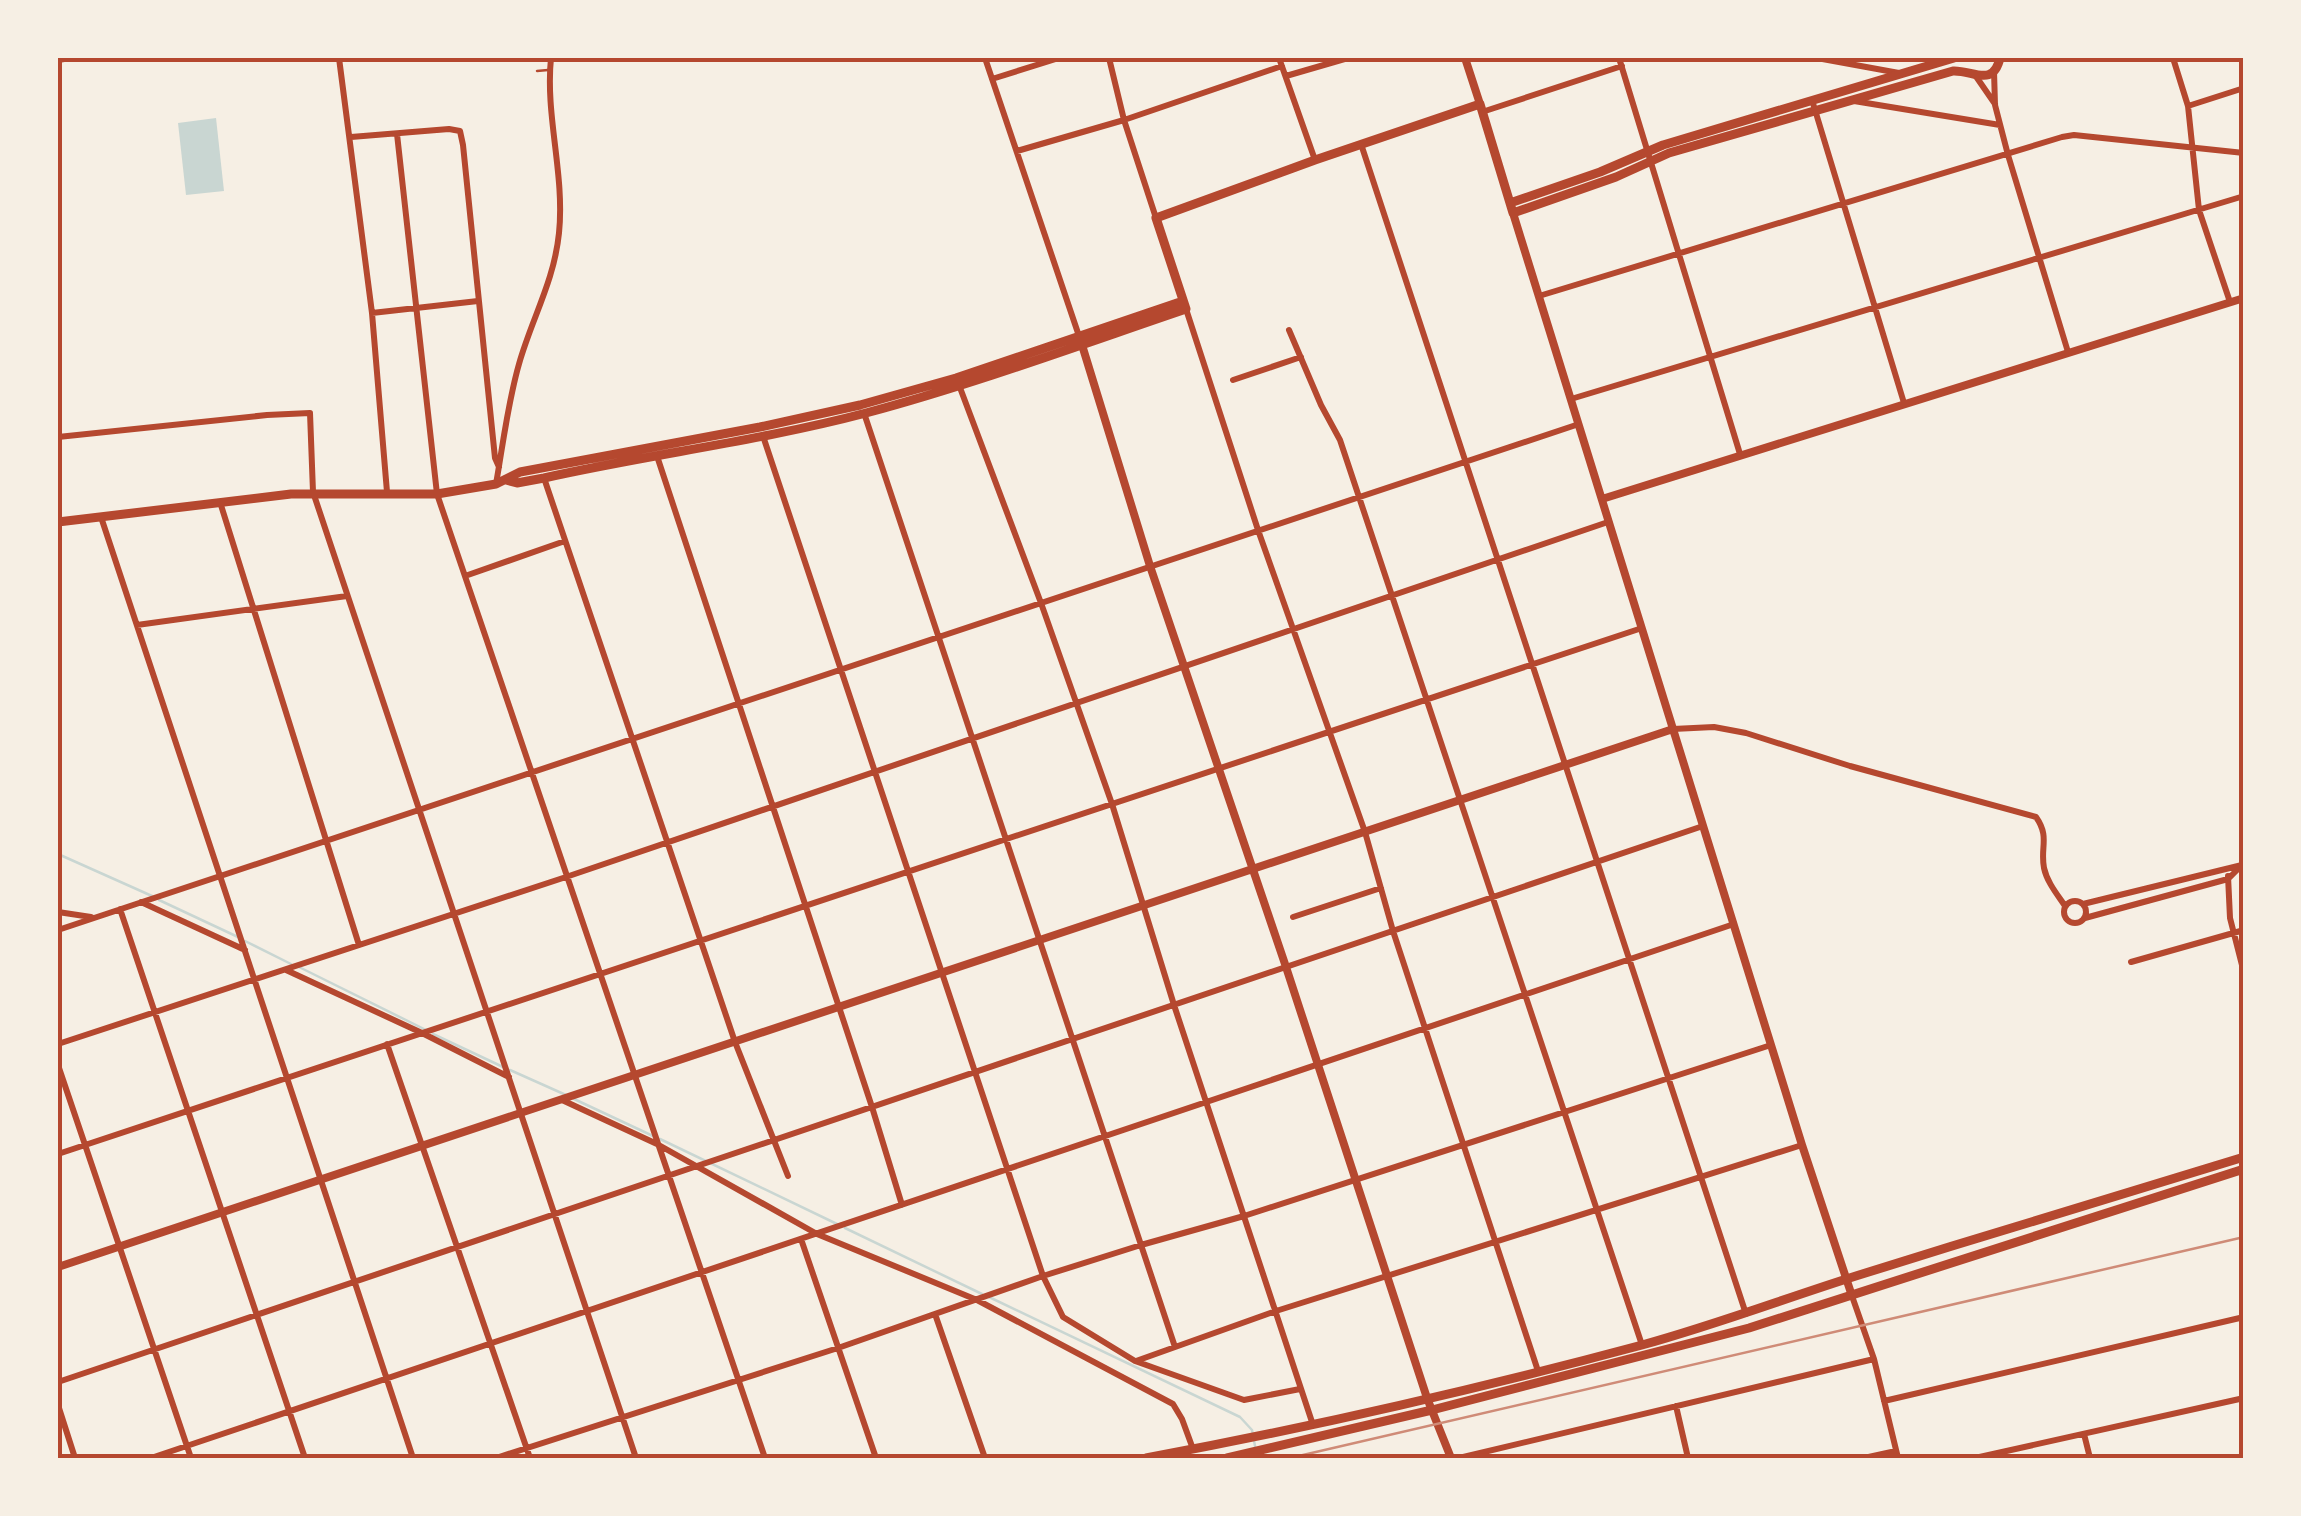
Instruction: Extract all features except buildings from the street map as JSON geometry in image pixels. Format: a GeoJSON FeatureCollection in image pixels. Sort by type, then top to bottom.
{"type":"FeatureCollection","features":[{"type":"Feature","properties":{"kind":"main road"},"geometry":{"type":"LineString","coordinates":[[501,482],[520,472],[860,405],[1184,305],[1156,218],[1361,144],[1481,108],[1512,208],[1616,177],[1649,156],[1669,153],[1954,58]]}},
{"type":"Feature","properties":{"kind":"main road"},"geometry":{"type":"LineString","coordinates":[[1962,58],[1971,73]]}},
{"type":"Feature","properties":{"kind":"main road"},"geometry":{"type":"LineString","coordinates":[[1813,105],[1848,100],[1941,73],[1983,76],[2010,58]]}},
{"type":"Feature","properties":{"kind":"main road"},"geometry":{"type":"LineString","coordinates":[[58,522],[313,492],[437,494],[501,482],[517,483],[864,413],[959,385],[1080,340]]}},
{"type":"Feature","properties":{"kind":"main road"},"geometry":{"type":"LineString","coordinates":[[1146,1458],[1248,1440],[1642,1345],[2244,1157]]}},
{"type":"Feature","properties":{"kind":"main road"},"geometry":{"type":"LineString","coordinates":[[1227,1458],[1749,1328],[2244,1170]]}},
{"type":"Feature","properties":{"kind":"street"},"geometry":{"type":"LineString","coordinates":[[340,58],[372,313],[387,492]]}},
{"type":"Feature","properties":{"kind":"street"},"geometry":{"type":"LineString","coordinates":[[499,467],[518,364],[551,278],[559,231],[551,58]]}},
{"type":"Feature","properties":{"kind":"street"},"geometry":{"type":"LineString","coordinates":[[985,58],[1386,1277],[1451,1458]]}},
{"type":"Feature","properties":{"kind":"street"},"geometry":{"type":"LineString","coordinates":[[992,79],[1059,58]]}},
{"type":"Feature","properties":{"kind":"street"},"geometry":{"type":"LineString","coordinates":[[1109,58],[1124,120],[1156,218]]}},
{"type":"Feature","properties":{"kind":"street"},"geometry":{"type":"LineString","coordinates":[[1286,76],[1348,58]]}},
{"type":"Feature","properties":{"kind":"street"},"geometry":{"type":"LineString","coordinates":[[1465,58],[1481,108],[1620,62],[1740,454]]}},
{"type":"Feature","properties":{"kind":"street"},"geometry":{"type":"LineString","coordinates":[[1817,58],[1902,74]]}},
{"type":"Feature","properties":{"kind":"street"},"geometry":{"type":"LineString","coordinates":[[2172,58],[2188,106],[2198,210],[2230,302]]}},
{"type":"Feature","properties":{"kind":"street"},"geometry":{"type":"LineString","coordinates":[[1017,152],[1124,120],[1281,62],[1315,160]]}},
{"type":"Feature","properties":{"kind":"street"},"geometry":{"type":"LineString","coordinates":[[1998,64],[1995,105],[2068,352]]}},
{"type":"Feature","properties":{"kind":"street"},"geometry":{"type":"LineString","coordinates":[[1971,73],[1995,105]]}},
{"type":"Feature","properties":{"kind":"street"},"geometry":{"type":"LineString","coordinates":[[2188,106],[2244,88]]}},
{"type":"Feature","properties":{"kind":"street"},"geometry":{"type":"LineString","coordinates":[[1848,100],[2000,125]]}},
{"type":"Feature","properties":{"kind":"street"},"geometry":{"type":"LineString","coordinates":[[1813,105],[1904,403]]}},
{"type":"Feature","properties":{"kind":"street"},"geometry":{"type":"LineString","coordinates":[[350,138],[460,131],[495,458],[501,482]]}},
{"type":"Feature","properties":{"kind":"street"},"geometry":{"type":"LineString","coordinates":[[397,134],[437,494],[765,1458]]}},
{"type":"Feature","properties":{"kind":"street"},"geometry":{"type":"LineString","coordinates":[[1539,296],[2074,134],[2244,153]]}},
{"type":"Feature","properties":{"kind":"street"},"geometry":{"type":"LineString","coordinates":[[1361,144],[1746,1315]]}},
{"type":"Feature","properties":{"kind":"street"},"geometry":{"type":"LineString","coordinates":[[1571,399],[2244,196]]}},
{"type":"Feature","properties":{"kind":"street"},"geometry":{"type":"LineString","coordinates":[[1512,208],[1802,1145],[1874,1359],[1897,1455],[1864,1458]]}},
{"type":"Feature","properties":{"kind":"street"},"geometry":{"type":"LineString","coordinates":[[1602,499],[2244,298]]}},
{"type":"Feature","properties":{"kind":"street"},"geometry":{"type":"LineString","coordinates":[[372,313],[478,300]]}},
{"type":"Feature","properties":{"kind":"street"},"geometry":{"type":"LineString","coordinates":[[1184,305],[1258,530],[1365,832],[1424,1029],[1538,1370]]}},
{"type":"Feature","properties":{"kind":"street"},"geometry":{"type":"LineString","coordinates":[[1289,330],[1340,440],[1360,497],[1642,1345]]}},
{"type":"Feature","properties":{"kind":"street"},"geometry":{"type":"LineString","coordinates":[[1233,380],[1302,357]]}},
{"type":"Feature","properties":{"kind":"street"},"geometry":{"type":"LineString","coordinates":[[959,385],[1112,804],[1313,1425]]}},
{"type":"Feature","properties":{"kind":"street"},"geometry":{"type":"LineString","coordinates":[[58,437],[310,413],[313,492],[636,1458]]}},
{"type":"Feature","properties":{"kind":"street"},"geometry":{"type":"LineString","coordinates":[[864,413],[1175,1347]]}},
{"type":"Feature","properties":{"kind":"street"},"geometry":{"type":"LineString","coordinates":[[58,930],[1579,424]]}},
{"type":"Feature","properties":{"kind":"street"},"geometry":{"type":"LineString","coordinates":[[763,436],[1043,1276],[1064,1317],[1135,1361],[1244,1400],[1300,1389]]}},
{"type":"Feature","properties":{"kind":"street"},"geometry":{"type":"LineString","coordinates":[[657,456],[902,1205]]}},
{"type":"Feature","properties":{"kind":"street"},"geometry":{"type":"LineString","coordinates":[[544,478],[735,1042],[788,1176]]}},
{"type":"Feature","properties":{"kind":"street"},"geometry":{"type":"LineString","coordinates":[[220,502],[359,945]]}},
{"type":"Feature","properties":{"kind":"street"},"geometry":{"type":"LineString","coordinates":[[101,516],[414,1458]]}},
{"type":"Feature","properties":{"kind":"street"},"geometry":{"type":"LineString","coordinates":[[58,1044],[566,877],[1608,522]]}},
{"type":"Feature","properties":{"kind":"street"},"geometry":{"type":"LineString","coordinates":[[464,576],[565,542]]}},
{"type":"Feature","properties":{"kind":"street"},"geometry":{"type":"LineString","coordinates":[[137,625],[348,596]]}},
{"type":"Feature","properties":{"kind":"street"},"geometry":{"type":"LineString","coordinates":[[58,1154],[1642,628]]}},
{"type":"Feature","properties":{"kind":"street"},"geometry":{"type":"LineString","coordinates":[[58,1267],[1673,729],[1714,727],[1746,733],[2036,817],[2044,828],[2044,866],[2051,886],[2065,906],[2066,920],[2076,924],[2085,918],[2228,879],[2243,864]]}},
{"type":"Feature","properties":{"kind":"street"},"geometry":{"type":"LineString","coordinates":[[58,1382],[1704,826]]}},
{"type":"Feature","properties":{"kind":"street"},"geometry":{"type":"LineString","coordinates":[[2065,906],[2243,864]]}},
{"type":"Feature","properties":{"kind":"street"},"geometry":{"type":"LineString","coordinates":[[2227,868],[2232,934],[2244,973]]}},
{"type":"Feature","properties":{"kind":"street"},"geometry":{"type":"LineString","coordinates":[[1292,918],[1380,888]]}},
{"type":"Feature","properties":{"kind":"street"},"geometry":{"type":"LineString","coordinates":[[140,901],[245,947]]}},
{"type":"Feature","properties":{"kind":"street"},"geometry":{"type":"LineString","coordinates":[[2083,904],[2085,918]]}},
{"type":"Feature","properties":{"kind":"street"},"geometry":{"type":"LineString","coordinates":[[120,908],[305,1458]]}},
{"type":"Feature","properties":{"kind":"street"},"geometry":{"type":"LineString","coordinates":[[58,912],[94,918]]}},
{"type":"Feature","properties":{"kind":"street"},"geometry":{"type":"LineString","coordinates":[[151,1458],[1734,924]]}},
{"type":"Feature","properties":{"kind":"street"},"geometry":{"type":"LineString","coordinates":[[2131,962],[2244,930]]}},
{"type":"Feature","properties":{"kind":"street"},"geometry":{"type":"LineString","coordinates":[[284,969],[508,1077]]}},
{"type":"Feature","properties":{"kind":"street"},"geometry":{"type":"LineString","coordinates":[[388,1044],[530,1458]]}},
{"type":"Feature","properties":{"kind":"street"},"geometry":{"type":"LineString","coordinates":[[496,1458],[838,1348],[1141,1244],[1244,1216],[1771,1045]]}},
{"type":"Feature","properties":{"kind":"street"},"geometry":{"type":"LineString","coordinates":[[58,1066],[191,1458]]}},
{"type":"Feature","properties":{"kind":"street"},"geometry":{"type":"LineString","coordinates":[[561,1100],[657,1144],[817,1234],[977,1300],[1173,1404],[1193,1449]]}},
{"type":"Feature","properties":{"kind":"street"},"geometry":{"type":"LineString","coordinates":[[1135,1361],[1276,1311],[1802,1145]]}},
{"type":"Feature","properties":{"kind":"street"},"geometry":{"type":"LineString","coordinates":[[801,1239],[876,1458]]}},
{"type":"Feature","properties":{"kind":"street"},"geometry":{"type":"LineString","coordinates":[[935,1314],[985,1458]]}},
{"type":"Feature","properties":{"kind":"street"},"geometry":{"type":"LineString","coordinates":[[1884,1401],[2244,1317]]}},
{"type":"Feature","properties":{"kind":"street"},"geometry":{"type":"LineString","coordinates":[[1459,1458],[1874,1359]]}},
{"type":"Feature","properties":{"kind":"street"},"geometry":{"type":"LineString","coordinates":[[1975,1458],[2244,1398]]}},
{"type":"Feature","properties":{"kind":"street"},"geometry":{"type":"LineString","coordinates":[[58,1405],[75,1458]]}},
{"type":"Feature","properties":{"kind":"street"},"geometry":{"type":"LineString","coordinates":[[1676,1406],[1688,1458]]}},
{"type":"Feature","properties":{"kind":"street"},"geometry":{"type":"LineString","coordinates":[[2084,1434],[2090,1458]]}},
{"type":"Feature","properties":{"kind":"lane"},"geometry":{"type":"LineString","coordinates":[[537,71],[550,70]]}},
{"type":"Feature","properties":{"kind":"shaded area"},"geometry":{"type":"Polygon","coordinates":[[[216,118],[224,191],[186,195],[178,123],[216,118]]]}},
{"type":"Feature","properties":{"kind":"waterway"},"geometry":{"type":"LineString","coordinates":[[58,854],[152,896]]}},
{"type":"Feature","properties":{"kind":"waterway"},"geometry":{"type":"LineString","coordinates":[[159,900],[238,937]]}},
{"type":"Feature","properties":{"kind":"waterway"},"geometry":{"type":"LineString","coordinates":[[245,941],[291,964]]}},
{"type":"Feature","properties":{"kind":"waterway"},"geometry":{"type":"LineString","coordinates":[[299,967],[426,1030]]}},
{"type":"Feature","properties":{"kind":"waterway"},"geometry":{"type":"LineString","coordinates":[[433,1034],[503,1067]]}},
{"type":"Feature","properties":{"kind":"waterway"},"geometry":{"type":"LineString","coordinates":[[510,1070],[566,1095]]}},
{"type":"Feature","properties":{"kind":"waterway"},"geometry":{"type":"LineString","coordinates":[[574,1099],[653,1136]]}},
{"type":"Feature","properties":{"kind":"waterway"},"geometry":{"type":"LineString","coordinates":[[660,1139],[837,1224]]}},
{"type":"Feature","properties":{"kind":"waterway"},"geometry":{"type":"LineString","coordinates":[[845,1228],[982,1294]]}},
{"type":"Feature","properties":{"kind":"waterway"},"geometry":{"type":"LineString","coordinates":[[989,1297],[1240,1417],[1252,1430],[1255,1446]]}},
{"type":"Feature","properties":{"kind":"railway"},"geometry":{"type":"LineString","coordinates":[[1290,1458],[2244,1237]]}}]}
